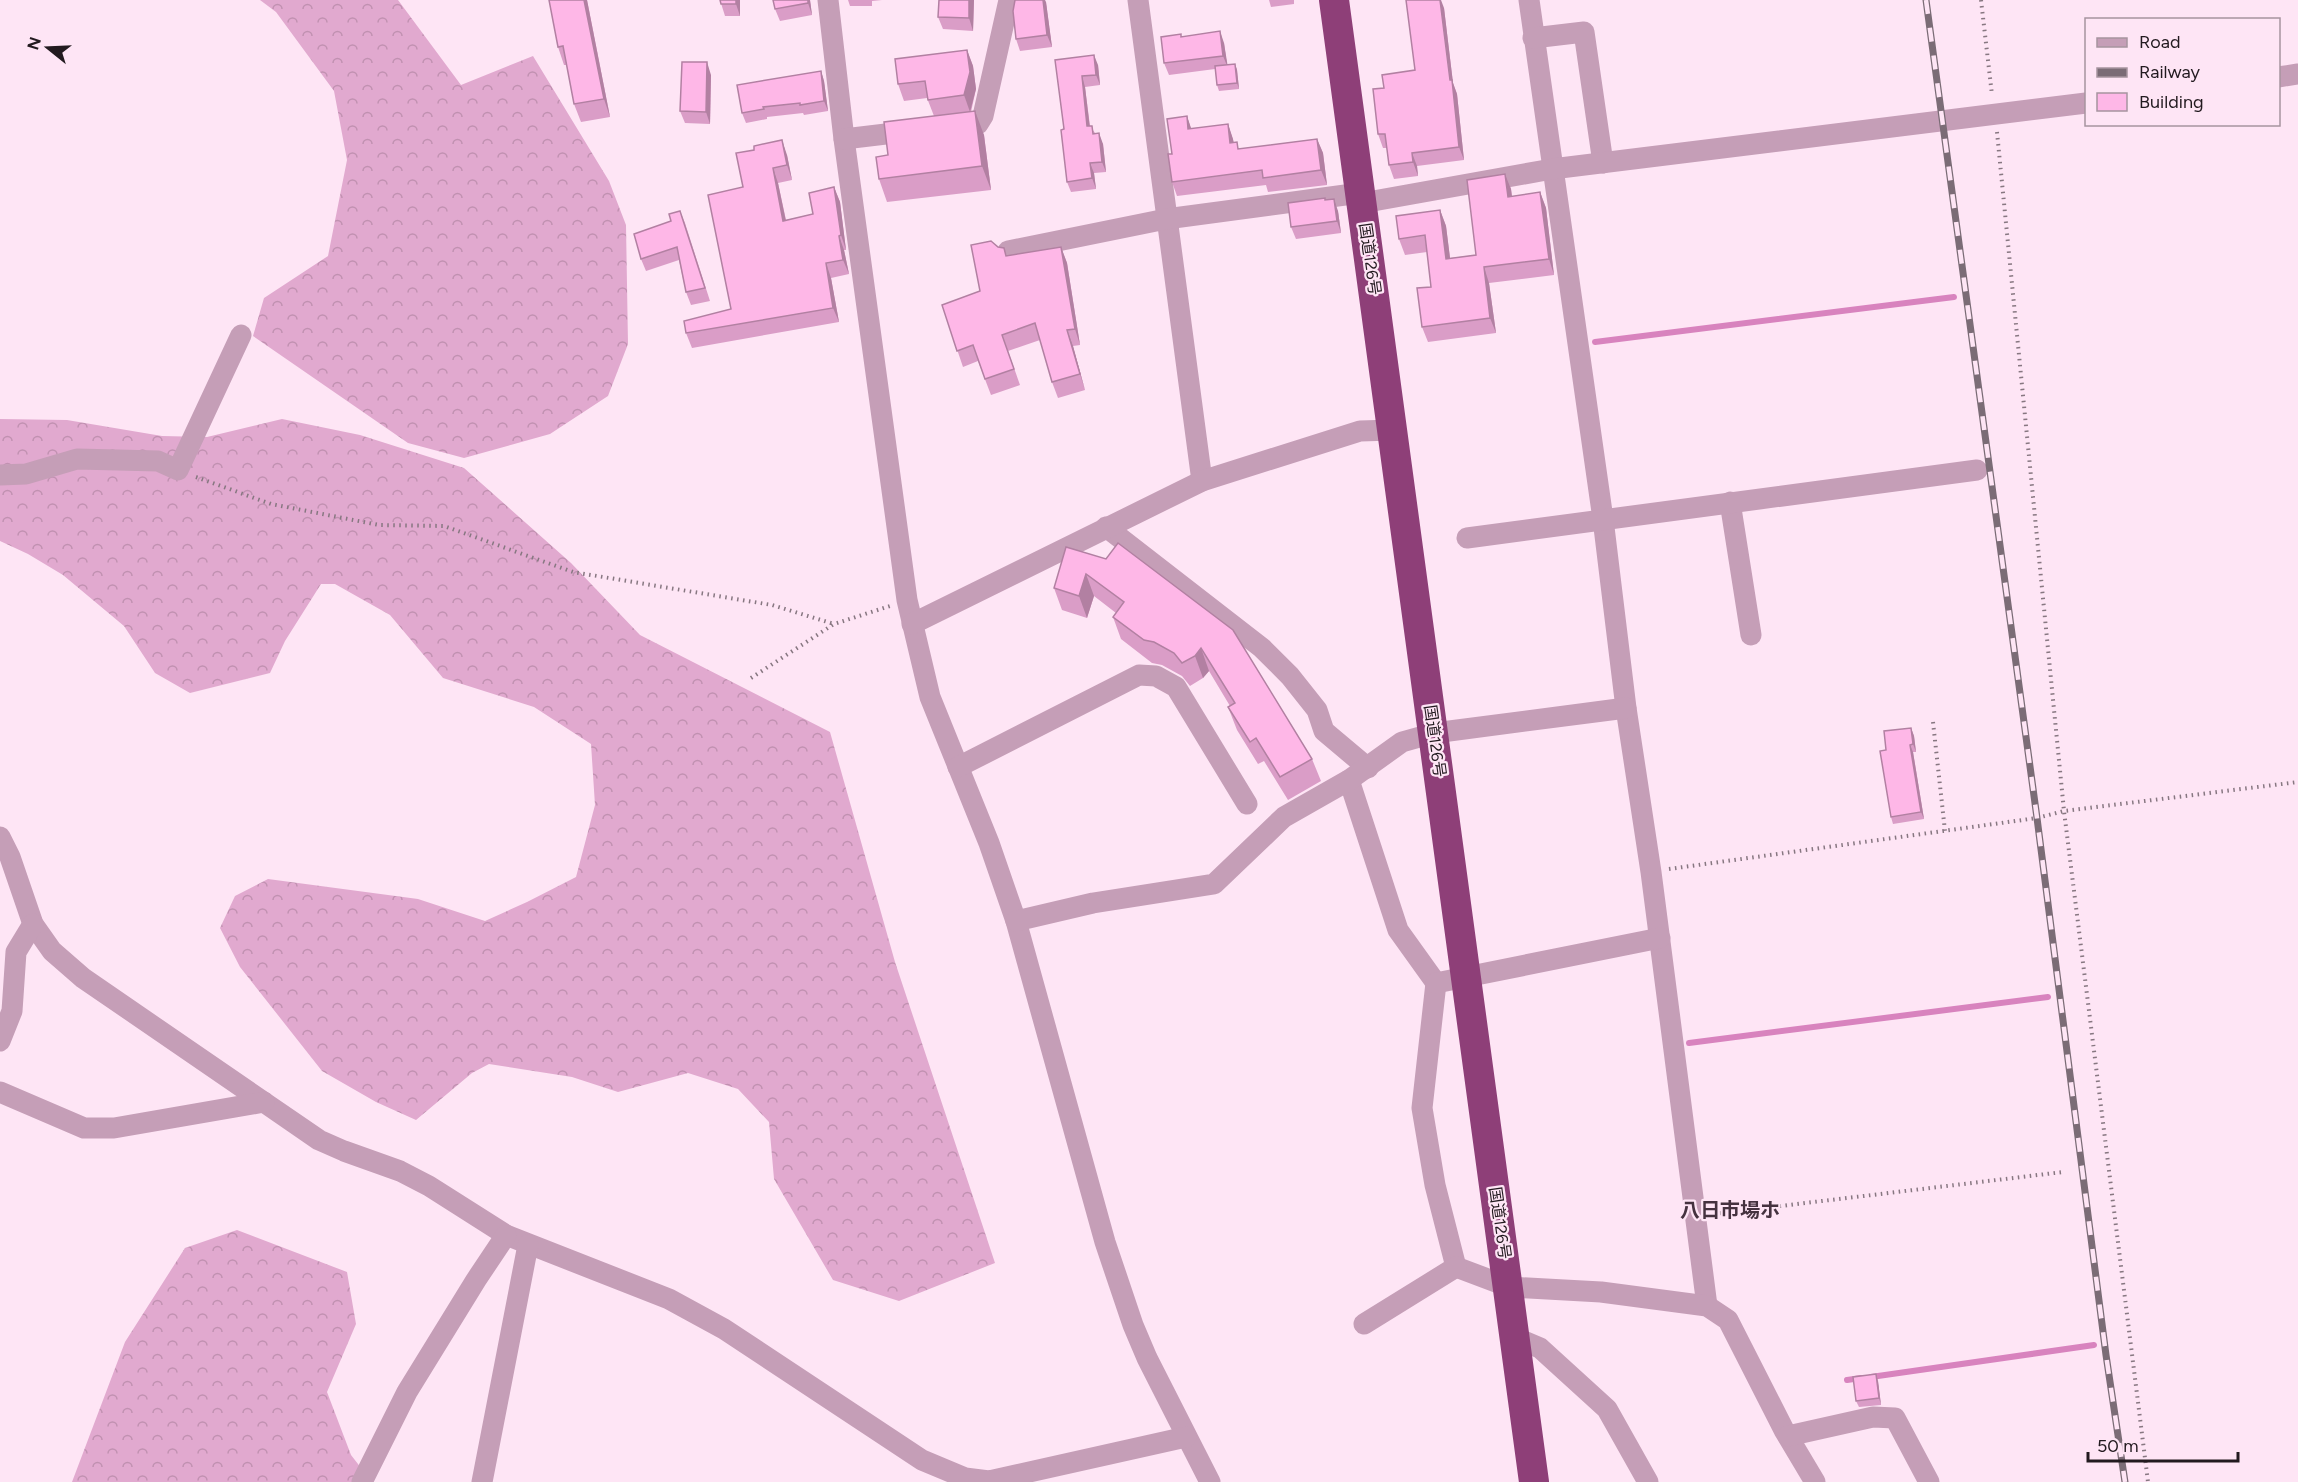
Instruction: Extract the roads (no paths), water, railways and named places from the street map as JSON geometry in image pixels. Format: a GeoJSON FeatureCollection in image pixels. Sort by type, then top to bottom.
{"type":"FeatureCollection","features":[{"type":"Feature","properties":{"kind":"highway","name":"国道126号"},"geometry":{"type":"LineString","coordinates":[[1334,0],[1534,1482]]}},
{"type":"Feature","properties":{"kind":"street"},"geometry":{"type":"LineString","coordinates":[[828,0],[843,139],[907,600],[930,698],[989,843],[1016,921],[1112,1263],[1133,1325],[1210,1482]]}},
{"type":"Feature","properties":{"kind":"street"},"geometry":{"type":"LineString","coordinates":[[843,139],[978,124],[983,117],[1009,0]]}},
{"type":"Feature","properties":{"kind":"street"},"geometry":{"type":"LineString","coordinates":[[1138,0],[1202,481]]}},
{"type":"Feature","properties":{"kind":"street"},"geometry":{"type":"LineString","coordinates":[[1529,0],[1603,519],[1626,708],[1660,938],[1707,1306]]}},
{"type":"Feature","properties":{"kind":"street"},"geometry":{"type":"LineString","coordinates":[[1533,38],[1584,32],[1603,163]]}},
{"type":"Feature","properties":{"kind":"street"},"geometry":{"type":"LineString","coordinates":[[2280,77],[2298,74]]}},
{"type":"Feature","properties":{"kind":"street"},"geometry":{"type":"LineString","coordinates":[[1008,251],[1166,219],[1361,198],[1552,169],[2085,103]]}},
{"type":"Feature","properties":{"kind":"street"},"geometry":{"type":"LineString","coordinates":[[0,475],[26,474],[77,459],[158,461],[178,470],[241,335]]}},
{"type":"Feature","properties":{"kind":"street"},"geometry":{"type":"LineString","coordinates":[[912,624],[1202,481],[1360,431],[1393,430]]}},
{"type":"Feature","properties":{"kind":"street"},"geometry":{"type":"LineString","coordinates":[[1467,538],[1977,470]]}},
{"type":"Feature","properties":{"kind":"street"},"geometry":{"type":"LineString","coordinates":[[1730,502],[1751,635]]}},
{"type":"Feature","properties":{"kind":"street"},"geometry":{"type":"LineString","coordinates":[[1106,527],[1262,648],[1290,676],[1317,710],[1324,731],[1368,768]]}},
{"type":"Feature","properties":{"kind":"street"},"geometry":{"type":"LineString","coordinates":[[958,767],[1139,675],[1156,676],[1176,687],[1247,804]]}},
{"type":"Feature","properties":{"kind":"street"},"geometry":{"type":"LineString","coordinates":[[1016,921],[1093,903],[1214,884],[1284,817],[1368,768],[1402,742],[1434,733],[1626,708]]}},
{"type":"Feature","properties":{"kind":"street"},"geometry":{"type":"LineString","coordinates":[[1349,780],[1398,930],[1436,983],[1422,1108],[1435,1185],[1456,1267]]}},
{"type":"Feature","properties":{"kind":"street"},"geometry":{"type":"LineString","coordinates":[[0,837],[10,857],[33,924],[52,951],[84,978],[319,1140],[400,1171],[429,1186],[506,1235],[528,1245],[669,1299],[724,1329],[922,1460],[965,1478],[988,1481],[1186,1437]]}},
{"type":"Feature","properties":{"kind":"street"},"geometry":{"type":"LineString","coordinates":[[0,1041],[12,1011],[16,952],[33,924]]}},
{"type":"Feature","properties":{"kind":"street"},"geometry":{"type":"LineString","coordinates":[[1436,983],[1660,938]]}},
{"type":"Feature","properties":{"kind":"street"},"geometry":{"type":"LineString","coordinates":[[0,1092],[84,1128],[114,1128],[264,1102]]}},
{"type":"Feature","properties":{"kind":"street"},"geometry":{"type":"LineString","coordinates":[[362,1482],[407,1392],[506,1235]]}},
{"type":"Feature","properties":{"kind":"street"},"geometry":{"type":"LineString","coordinates":[[482,1482],[528,1245]]}},
{"type":"Feature","properties":{"kind":"street"},"geometry":{"type":"LineString","coordinates":[[1456,1267],[1509,1287],[1601,1292],[1707,1306],[1728,1320],[1788,1436],[1815,1482]]}},
{"type":"Feature","properties":{"kind":"street"},"geometry":{"type":"LineString","coordinates":[[1364,1324],[1456,1267]]}},
{"type":"Feature","properties":{"kind":"street"},"geometry":{"type":"LineString","coordinates":[[1514,1337],[1540,1348],[1607,1409],[1648,1482]]}},
{"type":"Feature","properties":{"kind":"street"},"geometry":{"type":"LineString","coordinates":[[1788,1436],[1873,1416],[1895,1418],[1929,1482]]}},
{"type":"Feature","properties":{"kind":"waterway"},"geometry":{"type":"LineString","coordinates":[[1595,342],[1954,297]]}},
{"type":"Feature","properties":{"kind":"waterway"},"geometry":{"type":"LineString","coordinates":[[1689,1043],[2048,997]]}},
{"type":"Feature","properties":{"kind":"waterway"},"geometry":{"type":"LineString","coordinates":[[1871,1377],[2094,1345]]}},
{"type":"Feature","properties":{"kind":"waterway"},"geometry":{"type":"LineString","coordinates":[[1847,1380],[1861,1378]]}},
{"type":"Feature","properties":{"kind":"railway"},"geometry":{"type":"LineString","coordinates":[[1926,0],[2037,818],[2106,1355],[2125,1482]]}},
{"type":"Feature","properties":{"kind":"district","name":"八日市場ホ"},"geometry":{"type":"Point","coordinates":[1730,1210]}}]}
